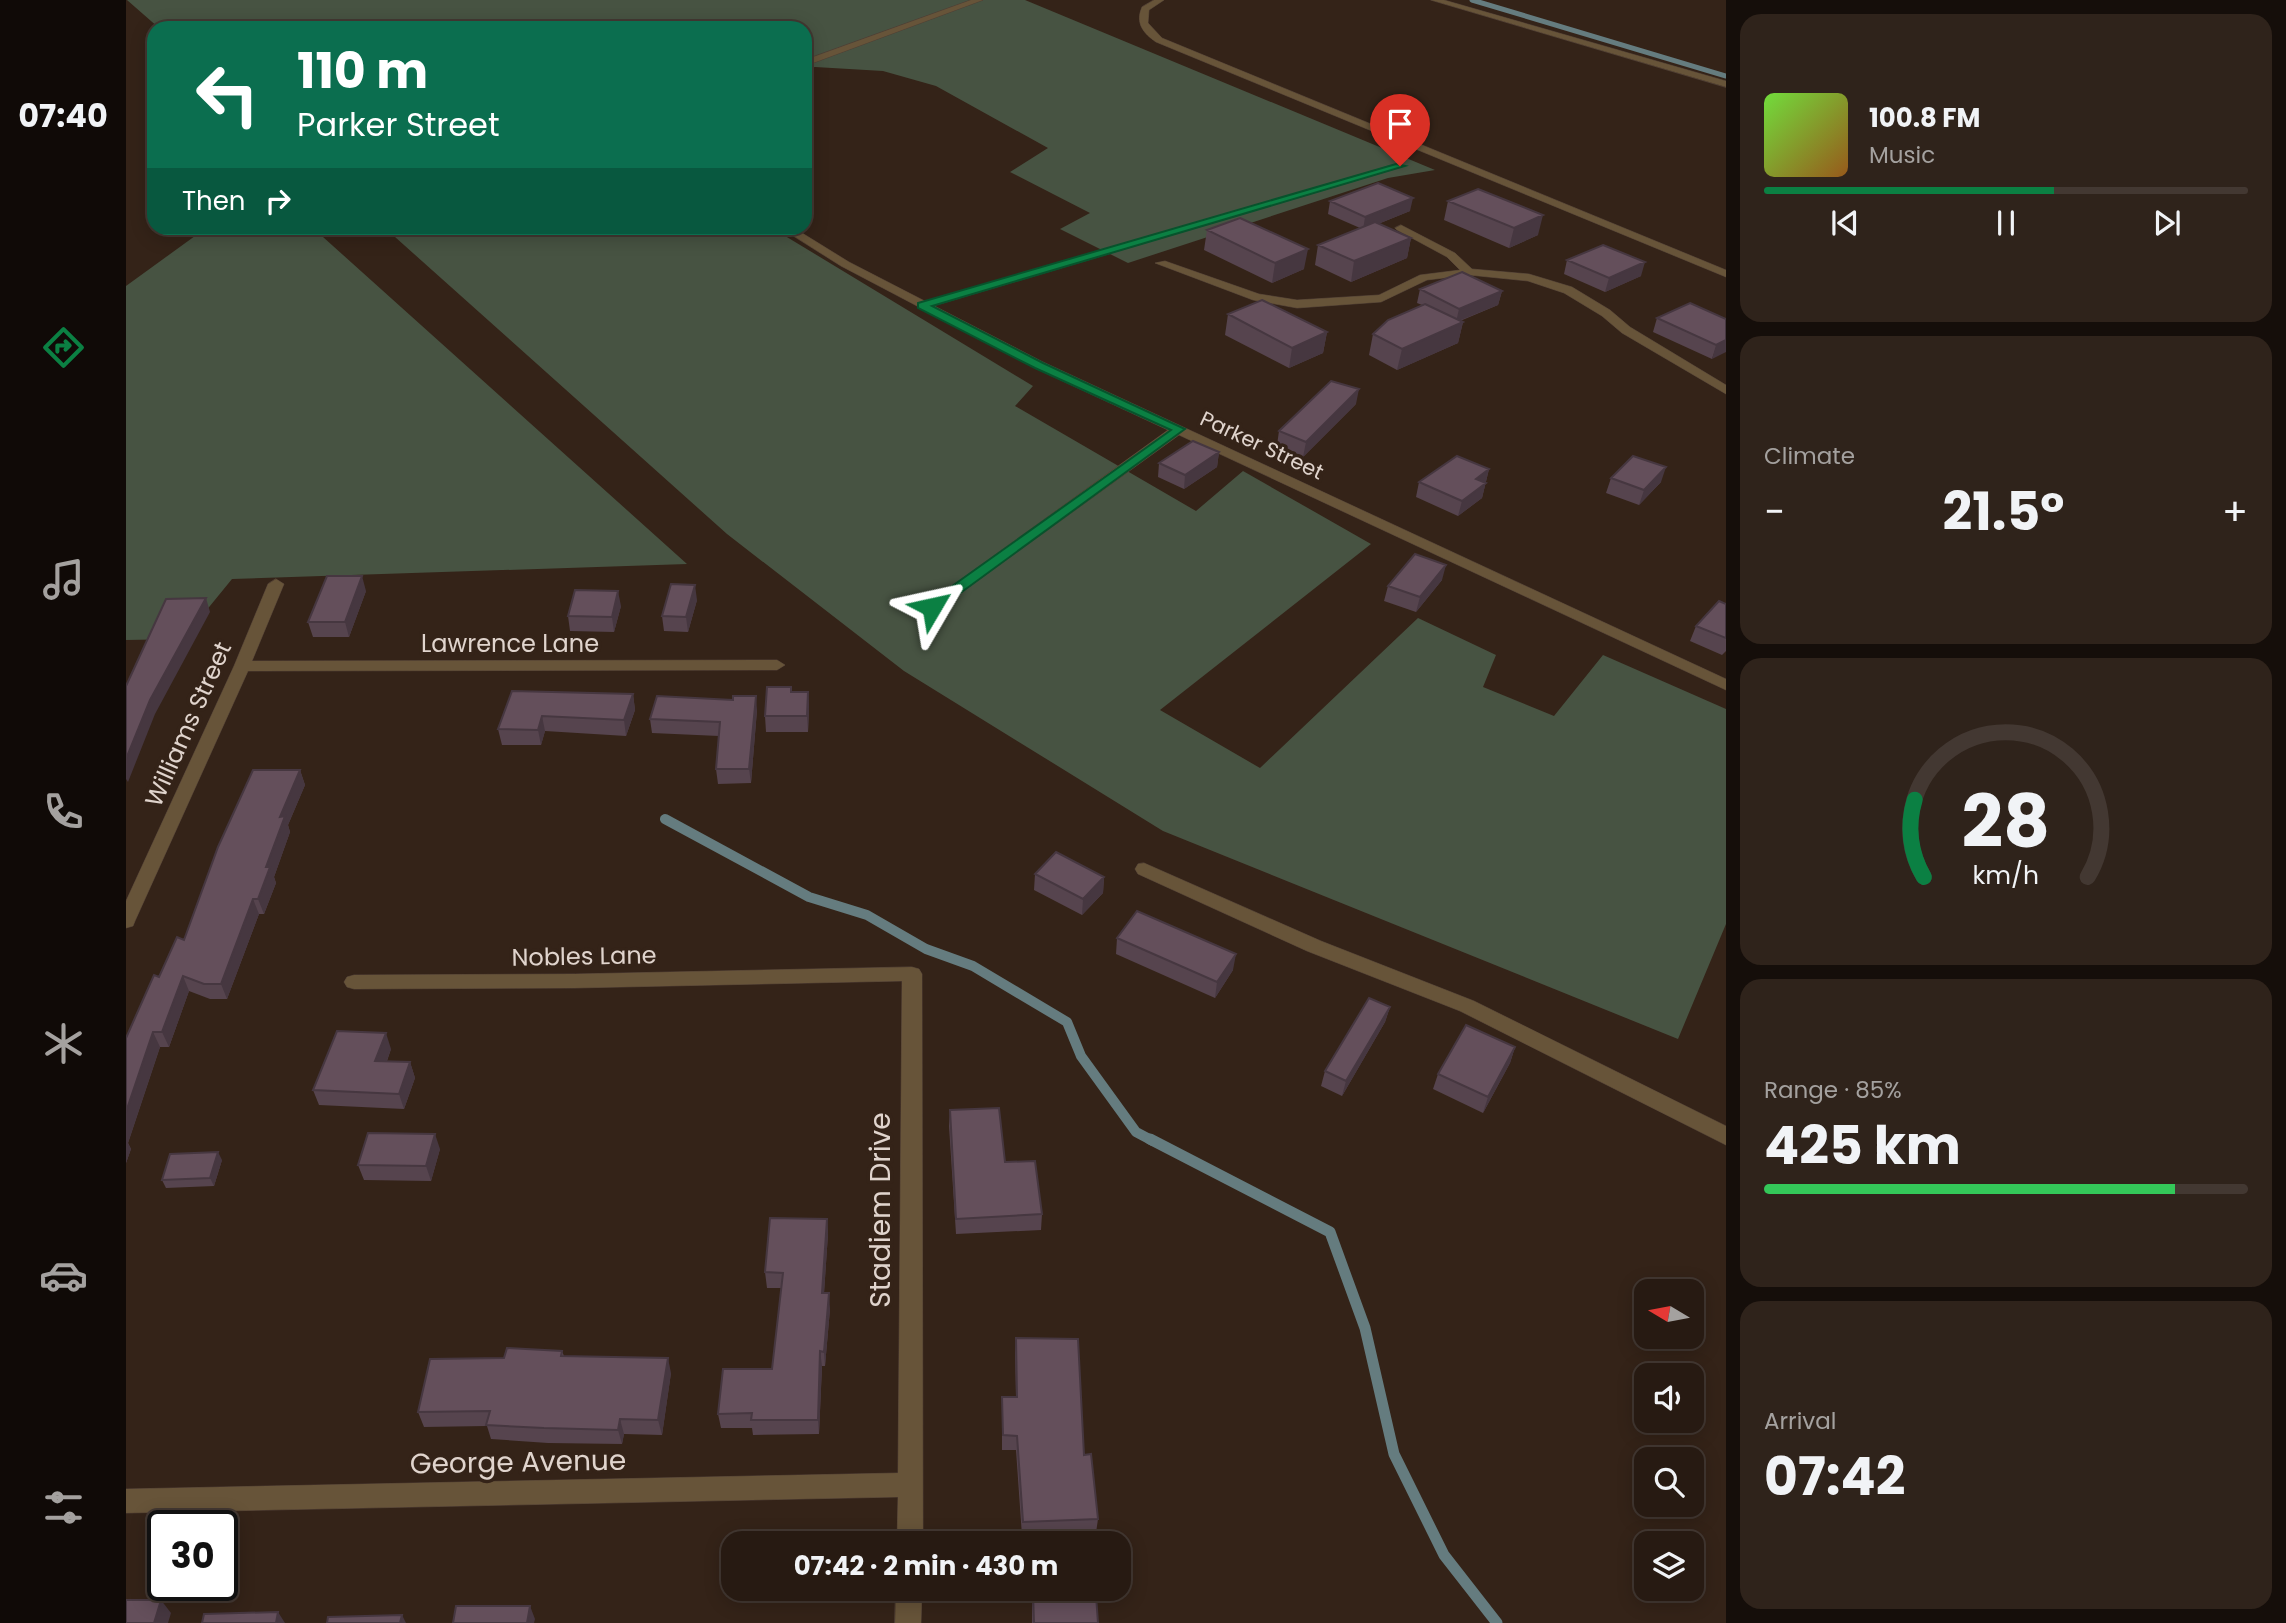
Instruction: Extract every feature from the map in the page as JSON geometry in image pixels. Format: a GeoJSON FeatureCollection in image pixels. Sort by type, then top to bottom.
{"type":"FeatureCollection","features":[{"type":"Feature","properties":{"kind":"street"},"geometry":{"type":"LineString","coordinates":[[812,60],[979,0]]}},
{"type":"Feature","properties":{"kind":"street"},"geometry":{"type":"LineString","coordinates":[[1160,0],[1146,9],[1142,20],[1144,27],[1159,40],[1726,274]]}},
{"type":"Feature","properties":{"kind":"street"},"geometry":{"type":"LineString","coordinates":[[1435,0],[1726,84]]}},
{"type":"Feature","properties":{"kind":"street"},"geometry":{"type":"LineString","coordinates":[[922,305],[1400,166]]}},
{"type":"Feature","properties":{"kind":"street"},"geometry":{"type":"LineString","coordinates":[[1401,228],[1451,256],[1469,272]]}},
{"type":"Feature","properties":{"kind":"street","name":"Parker Street"},"geometry":{"type":"LineString","coordinates":[[798,235],[845,264],[1039,365],[1726,685]]}},
{"type":"Feature","properties":{"kind":"street"},"geometry":{"type":"LineString","coordinates":[[1161,263],[1257,297],[1297,304],[1381,298],[1424,277],[1469,272],[1529,278],[1568,290],[1647,344],[1726,390]]}},
{"type":"Feature","properties":{"kind":"street"},"geometry":{"type":"LineString","coordinates":[[932,607],[1179,429]]}},
{"type":"Feature","properties":{"kind":"street","name":"Williams Street"},"geometry":{"type":"LineString","coordinates":[[126,921],[242,666],[276,584]]}},
{"type":"Feature","properties":{"kind":"street","name":"Lawrence Lane"},"geometry":{"type":"LineString","coordinates":[[242,666],[778,665]]}},
{"type":"Feature","properties":{"kind":"street"},"geometry":{"type":"LineString","coordinates":[[1144,869],[1314,946],[1467,1006],[1726,1136]]}},
{"type":"Feature","properties":{"kind":"street","name":"Stadiem Drive"},"geometry":{"type":"LineString","coordinates":[[815,976],[912,974],[910,1531]]}},
{"type":"Feature","properties":{"kind":"street","name":"Nobles Lane"},"geometry":{"type":"LineString","coordinates":[[354,982],[815,976]]}},
{"type":"Feature","properties":{"kind":"street","name":"George Avenue"},"geometry":{"type":"LineString","coordinates":[[126,1501],[911,1485]]}},
{"type":"Feature","properties":{"kind":"street"},"geometry":{"type":"LineString","coordinates":[[908,1623],[909,1601]]}},
{"type":"Feature","properties":{"kind":"green space"},"geometry":{"type":"Polygon","coordinates":[[[127,0],[1025,0],[1435,170],[1388,178],[1128,263],[1060,229],[1090,213],[1010,172],[1048,148],[936,86],[883,71],[812,68],[812,21],[151,21],[127,0]]]}},
{"type":"Feature","properties":{"kind":"green space"},"geometry":{"type":"Polygon","coordinates":[[[196,235],[321,235],[687,564],[232,579],[183,639],[126,640],[126,286],[196,235]]]}},
{"type":"Feature","properties":{"kind":"green space"},"geometry":{"type":"Polygon","coordinates":[[[393,235],[784,235],[1033,386],[1015,406],[1196,511],[1243,471],[1371,544],[1160,710],[1260,768],[1418,618],[1496,655],[1483,687],[1554,716],[1603,655],[1726,709],[1726,924],[1678,1039],[1163,831],[904,671],[727,534],[393,235]]]}},
{"type":"Feature","properties":{"kind":"building"},"geometry":{"type":"Polygon","coordinates":[[[1378,183],[1413,198],[1365,217],[1330,201],[1378,183]]]}},
{"type":"Feature","properties":{"kind":"building"},"geometry":{"type":"Polygon","coordinates":[[[1478,189],[1543,215],[1514,228],[1448,201],[1478,189]]]}},
{"type":"Feature","properties":{"kind":"building"},"geometry":{"type":"Polygon","coordinates":[[[1240,218],[1308,249],[1275,263],[1207,230],[1240,218]]]}},
{"type":"Feature","properties":{"kind":"building"},"geometry":{"type":"Polygon","coordinates":[[[1375,222],[1411,238],[1354,261],[1318,245],[1375,222]]]}},
{"type":"Feature","properties":{"kind":"building"},"geometry":{"type":"Polygon","coordinates":[[[1603,245],[1645,262],[1609,278],[1567,260],[1603,245]]]}},
{"type":"Feature","properties":{"kind":"building"},"geometry":{"type":"Polygon","coordinates":[[[1462,272],[1502,291],[1459,309],[1420,289],[1462,272]]]}},
{"type":"Feature","properties":{"kind":"building"},"geometry":{"type":"Polygon","coordinates":[[[1262,300],[1327,332],[1292,348],[1228,314],[1262,300]]]}},
{"type":"Feature","properties":{"kind":"building"},"geometry":{"type":"Polygon","coordinates":[[[1690,303],[1726,319],[1726,340],[1716,345],[1657,318],[1690,303]]]}},
{"type":"Feature","properties":{"kind":"building"},"geometry":{"type":"Polygon","coordinates":[[[1425,304],[1463,322],[1402,349],[1373,334],[1388,320],[1425,304]]]}},
{"type":"Feature","properties":{"kind":"building"},"geometry":{"type":"Polygon","coordinates":[[[1331,381],[1359,389],[1306,442],[1279,431],[1331,381]]]}},
{"type":"Feature","properties":{"kind":"building"},"geometry":{"type":"Polygon","coordinates":[[[1193,441],[1219,452],[1185,475],[1159,463],[1193,441]]]}},
{"type":"Feature","properties":{"kind":"building"},"geometry":{"type":"Polygon","coordinates":[[[1457,456],[1489,469],[1476,479],[1486,483],[1462,501],[1419,482],[1457,456]]]}},
{"type":"Feature","properties":{"kind":"building"},"geometry":{"type":"Polygon","coordinates":[[[1633,456],[1666,467],[1644,490],[1611,478],[1633,456]]]}},
{"type":"Feature","properties":{"kind":"building"},"geometry":{"type":"Polygon","coordinates":[[[1415,554],[1446,565],[1420,597],[1388,586],[1415,554]]]}},
{"type":"Feature","properties":{"kind":"building"},"geometry":{"type":"Polygon","coordinates":[[[327,576],[362,576],[345,622],[308,622],[327,576]]]}},
{"type":"Feature","properties":{"kind":"building"},"geometry":{"type":"Polygon","coordinates":[[[671,584],[695,585],[686,617],[662,616],[671,584]]]}},
{"type":"Feature","properties":{"kind":"building"},"geometry":{"type":"Polygon","coordinates":[[[575,590],[618,591],[612,617],[568,616],[575,590]]]}},
{"type":"Feature","properties":{"kind":"building"},"geometry":{"type":"Polygon","coordinates":[[[206,598],[150,700],[126,759],[126,686],[166,599],[206,598]]]}},
{"type":"Feature","properties":{"kind":"building"},"geometry":{"type":"Polygon","coordinates":[[[1719,601],[1726,604],[1726,638],[1696,626],[1719,601]]]}},
{"type":"Feature","properties":{"kind":"building"},"geometry":{"type":"Polygon","coordinates":[[[767,687],[791,687],[791,692],[808,692],[807,716],[765,716],[767,687]]]}},
{"type":"Feature","properties":{"kind":"building"},"geometry":{"type":"Polygon","coordinates":[[[512,691],[633,694],[624,720],[542,716],[538,730],[498,729],[512,691]]]}},
{"type":"Feature","properties":{"kind":"building"},"geometry":{"type":"Polygon","coordinates":[[[657,696],[733,700],[733,696],[756,696],[749,769],[716,769],[720,722],[650,719],[657,696]]]}},
{"type":"Feature","properties":{"kind":"building"},"geometry":{"type":"Polygon","coordinates":[[[253,770],[300,770],[280,817],[285,816],[266,867],[270,867],[258,899],[253,899],[221,984],[204,984],[183,976],[162,1032],[153,1032],[126,1112],[126,1038],[154,975],[159,977],[177,937],[184,940],[218,847],[253,770]]]}},
{"type":"Feature","properties":{"kind":"building"},"geometry":{"type":"Polygon","coordinates":[[[1056,852],[1104,877],[1083,899],[1035,874],[1056,852]]]}},
{"type":"Feature","properties":{"kind":"building"},"geometry":{"type":"Polygon","coordinates":[[[1137,911],[1236,954],[1217,982],[1117,938],[1137,911]]]}},
{"type":"Feature","properties":{"kind":"building"},"geometry":{"type":"Polygon","coordinates":[[[1369,998],[1390,1007],[1346,1081],[1325,1071],[1369,998]]]}},
{"type":"Feature","properties":{"kind":"building"},"geometry":{"type":"Polygon","coordinates":[[[1466,1025],[1515,1047],[1488,1097],[1438,1074],[1466,1025]]]}},
{"type":"Feature","properties":{"kind":"building"},"geometry":{"type":"Polygon","coordinates":[[[337,1031],[386,1033],[375,1061],[410,1062],[399,1094],[313,1090],[337,1031]]]}},
{"type":"Feature","properties":{"kind":"building"},"geometry":{"type":"Polygon","coordinates":[[[999,1108],[1005,1162],[1035,1161],[1042,1214],[956,1219],[950,1110],[999,1108]]]}},
{"type":"Feature","properties":{"kind":"building"},"geometry":{"type":"Polygon","coordinates":[[[368,1133],[435,1134],[426,1166],[358,1165],[368,1133]]]}},
{"type":"Feature","properties":{"kind":"building"},"geometry":{"type":"Polygon","coordinates":[[[218,1152],[210,1178],[162,1180],[170,1154],[218,1152]]]}},
{"type":"Feature","properties":{"kind":"building"},"geometry":{"type":"Polygon","coordinates":[[[770,1218],[827,1219],[822,1293],[829,1293],[824,1352],[820,1351],[818,1420],[751,1420],[752,1413],[718,1414],[723,1369],[772,1369],[783,1273],[765,1272],[770,1218]]]}},
{"type":"Feature","properties":{"kind":"building"},"geometry":{"type":"Polygon","coordinates":[[[1016,1338],[1078,1339],[1084,1455],[1091,1454],[1098,1519],[1023,1522],[1017,1436],[1003,1435],[1002,1397],[1017,1397],[1016,1338]]]}},
{"type":"Feature","properties":{"kind":"building"},"geometry":{"type":"Polygon","coordinates":[[[507,1348],[562,1351],[561,1356],[668,1358],[658,1420],[620,1419],[618,1430],[544,1428],[486,1425],[490,1411],[418,1412],[430,1359],[504,1358],[507,1348]]]}},
{"type":"Feature","properties":{"kind":"building"},"geometry":{"type":"Polygon","coordinates":[[[126,1600],[161,1601],[154,1623],[126,1623],[126,1600]]]}},
{"type":"Feature","properties":{"kind":"building"},"geometry":{"type":"Polygon","coordinates":[[[1033,1601],[1096,1601],[1098,1623],[1034,1623],[1033,1601]]]}},
{"type":"Feature","properties":{"kind":"building"},"geometry":{"type":"Polygon","coordinates":[[[456,1606],[530,1606],[527,1623],[453,1623],[456,1606]]]}},
{"type":"Feature","properties":{"kind":"building"},"geometry":{"type":"Polygon","coordinates":[[[278,1612],[276,1623],[202,1623],[204,1614],[278,1612]]]}},
{"type":"Feature","properties":{"kind":"building"},"geometry":{"type":"Polygon","coordinates":[[[402,1615],[400,1623],[327,1623],[328,1617],[402,1615]]]}},
{"type":"Feature","properties":{"kind":"waterway"},"geometry":{"type":"LineString","coordinates":[[1472,0],[1726,76]]}},
{"type":"Feature","properties":{"kind":"waterway"},"geometry":{"type":"LineString","coordinates":[[665,819],[809,897],[867,915],[926,949],[973,966],[1067,1022],[1081,1056],[1136,1132],[1153,1141]]}},
{"type":"Feature","properties":{"kind":"waterway"},"geometry":{"type":"LineString","coordinates":[[1150,1139],[1330,1232],[1365,1328],[1394,1454],[1444,1555],[1497,1623]]}},
{"type":"Feature","properties":{"kind":"route"},"geometry":{"type":"LineString","coordinates":[[932,607],[1179,429],[1039,365],[922,305],[1400,166]]}}]}
